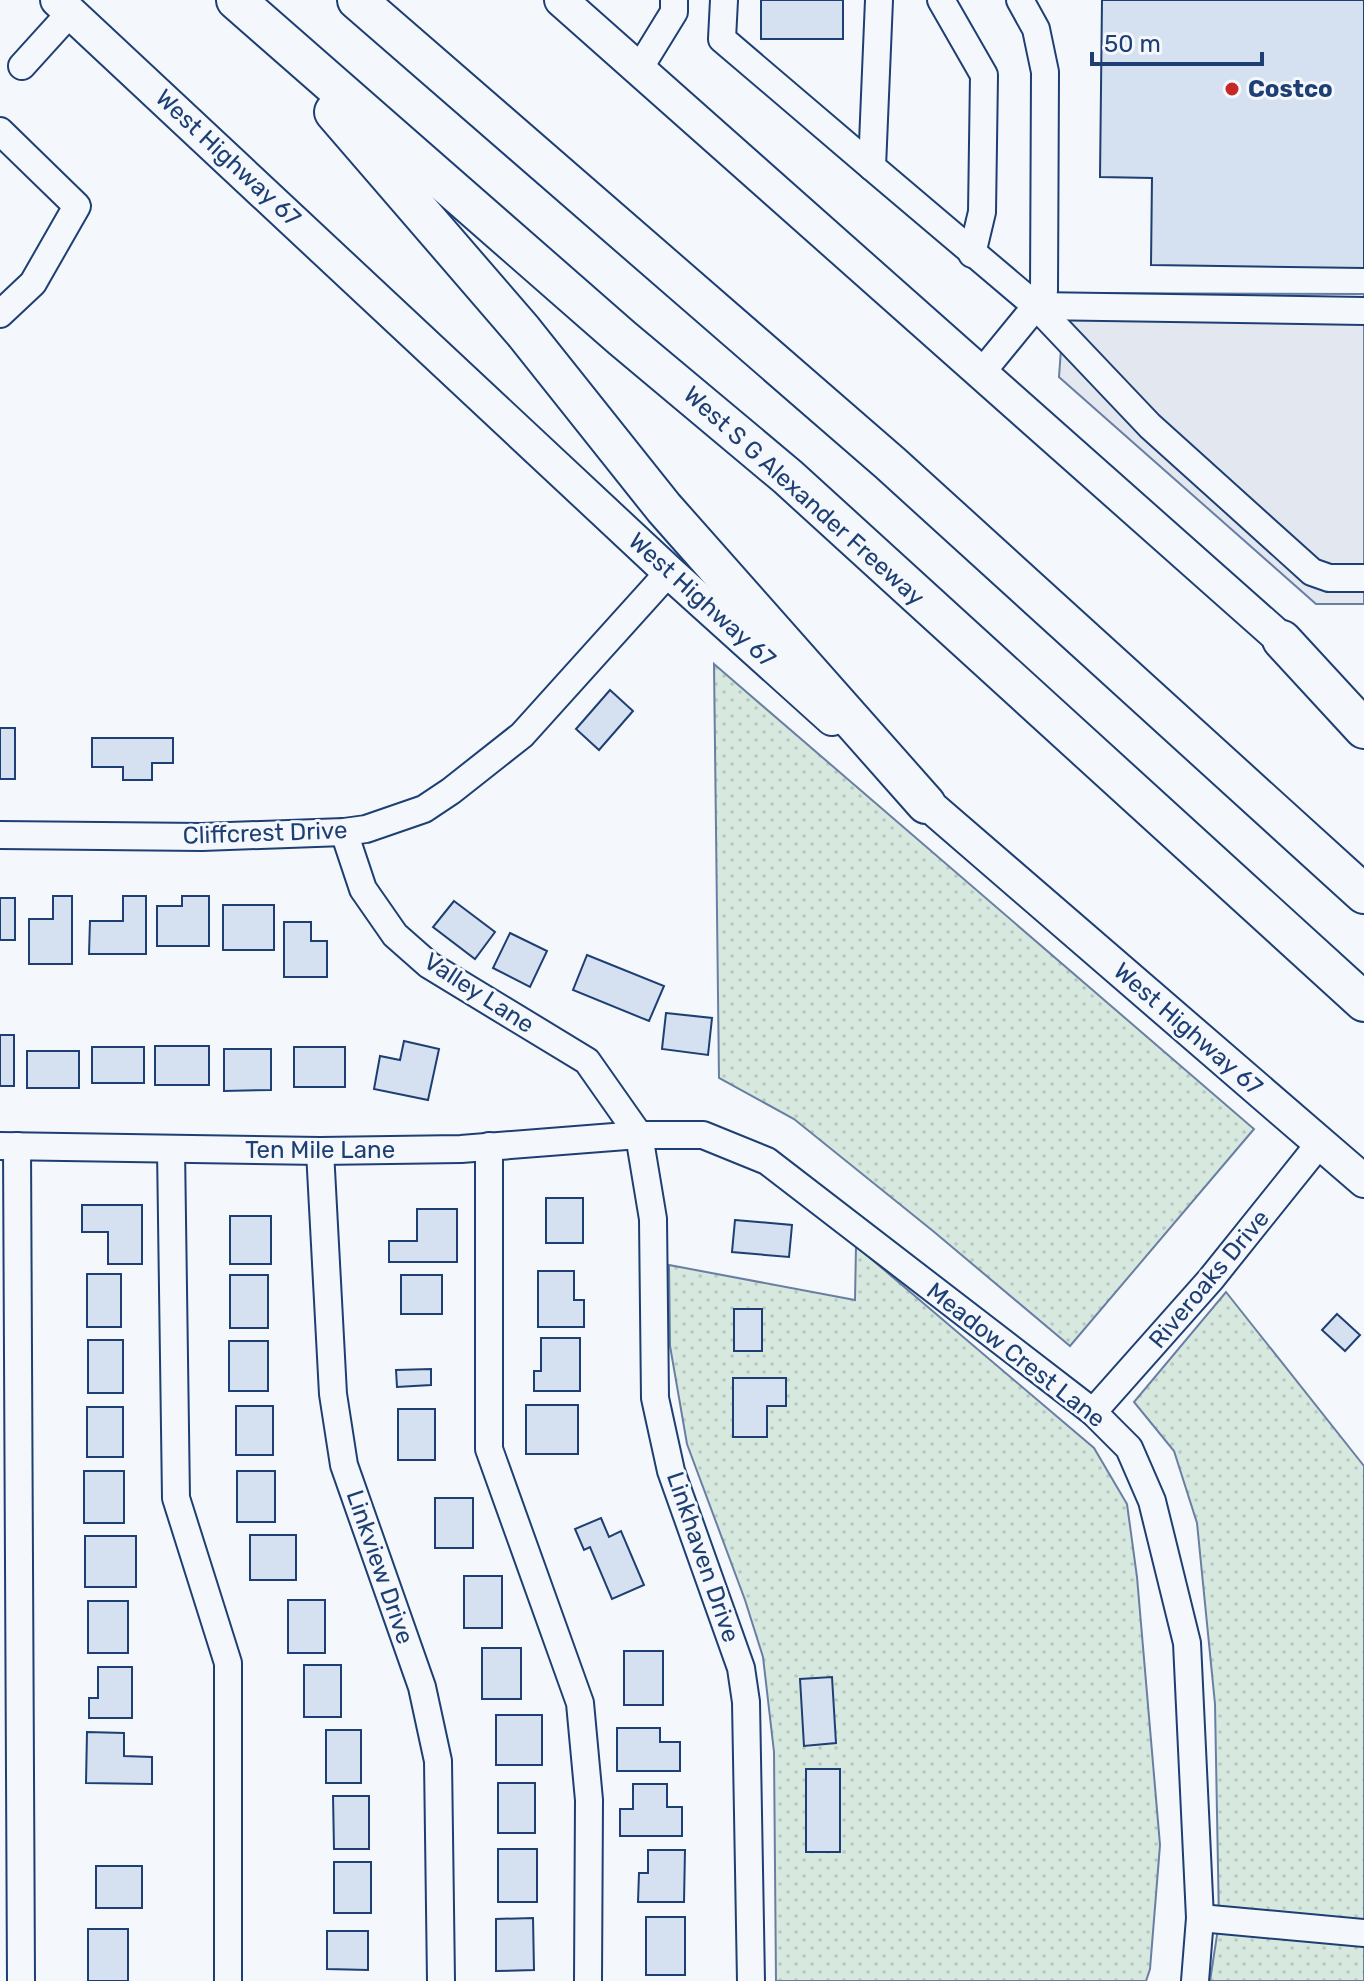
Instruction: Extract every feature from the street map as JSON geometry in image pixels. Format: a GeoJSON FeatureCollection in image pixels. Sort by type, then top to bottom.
{"type":"FeatureCollection","features":[{"type":"Feature","properties":{"kind":"highway"},"geometry":{"type":"LineString","coordinates":[[235,0],[513,320],[664,508],[926,804]]}},
{"type":"Feature","properties":{"kind":"highway","name":"West S G Alexander Freeway"},"geometry":{"type":"LineString","coordinates":[[235,0],[610,327],[788,477],[1364,1002]]}},
{"type":"Feature","properties":{"kind":"highway"},"geometry":{"type":"LineString","coordinates":[[357,0],[890,463],[1364,894]]}},
{"type":"Feature","properties":{"kind":"highway"},"geometry":{"type":"LineString","coordinates":[[1282,640],[1364,729]]}},
{"type":"Feature","properties":{"kind":"main road"},"geometry":{"type":"LineString","coordinates":[[561,0],[1364,713]]}},
{"type":"Feature","properties":{"kind":"main road","name":"West Highway 67"},"geometry":{"type":"LineString","coordinates":[[63,6],[669,572],[926,804],[1364,1181]]}},
{"type":"Feature","properties":{"kind":"street"},"geometry":{"type":"LineString","coordinates":[[639,69],[674,12],[674,0]]}},
{"type":"Feature","properties":{"kind":"street"},"geometry":{"type":"LineString","coordinates":[[724,0],[722,39],[1036,306],[1150,426],[1312,572],[1329,578],[1364,578]]}},
{"type":"Feature","properties":{"kind":"street"},"geometry":{"type":"LineString","coordinates":[[731,46],[743,0]]}},
{"type":"Feature","properties":{"kind":"street"},"geometry":{"type":"LineString","coordinates":[[872,167],[879,0]]}},
{"type":"Feature","properties":{"kind":"street"},"geometry":{"type":"LineString","coordinates":[[941,0],[984,75],[982,212],[972,254]]}},
{"type":"Feature","properties":{"kind":"street"},"geometry":{"type":"LineString","coordinates":[[982,372],[1036,306],[1044,291],[1045,72],[1036,29],[1020,0]]}},
{"type":"Feature","properties":{"kind":"street"},"geometry":{"type":"LineString","coordinates":[[22,66],[63,6]]}},
{"type":"Feature","properties":{"kind":"street"},"geometry":{"type":"LineString","coordinates":[[0,131],[77,206],[33,283],[0,314]]}},
{"type":"Feature","properties":{"kind":"street"},"geometry":{"type":"LineString","coordinates":[[1036,306],[1364,311]]}},
{"type":"Feature","properties":{"kind":"street","name":"Cliffcrest Drive"},"geometry":{"type":"LineString","coordinates":[[0,835],[202,837],[344,832],[366,829],[424,809],[522,735],[669,572]]}},
{"type":"Feature","properties":{"kind":"street","name":"Valley Lane"},"geometry":{"type":"LineString","coordinates":[[344,832],[363,889],[395,935],[429,965],[587,1061],[639,1135]]}},
{"type":"Feature","properties":{"kind":"street","name":"Ten Mile Lane"},"geometry":{"type":"LineString","coordinates":[[8,1146],[320,1151],[489,1146],[639,1135]]}},
{"type":"Feature","properties":{"kind":"street","name":"Meadow Crest Lane"},"geometry":{"type":"LineString","coordinates":[[639,1135],[703,1135],[767,1161],[1093,1412],[1129,1448],[1152,1501],[1187,1643],[1200,1918],[1195,1981]]}},
{"type":"Feature","properties":{"kind":"street","name":"Linkhaven Drive"},"geometry":{"type":"LineString","coordinates":[[639,1135],[653,1219],[655,1398],[671,1471],[722,1610],[741,1668],[745,1691],[751,1981]]}},
{"type":"Feature","properties":{"kind":"street","name":"Riveroaks Drive"},"geometry":{"type":"LineString","coordinates":[[1093,1412],[1202,1290],[1320,1143]]}},
{"type":"Feature","properties":{"kind":"street"},"geometry":{"type":"LineString","coordinates":[[8,1146],[21,1981]]}},
{"type":"Feature","properties":{"kind":"street"},"geometry":{"type":"LineString","coordinates":[[489,1146],[489,1449],[580,1703],[589,1800],[588,1981]]}},
{"type":"Feature","properties":{"kind":"street"},"geometry":{"type":"LineString","coordinates":[[171,1149],[176,1498],[228,1663],[228,1981]]}},
{"type":"Feature","properties":{"kind":"street","name":"Linkview Drive"},"geometry":{"type":"LineString","coordinates":[[320,1151],[333,1394],[344,1465],[422,1687],[438,1761],[441,1981]]}},
{"type":"Feature","properties":{"kind":"street"},"geometry":{"type":"LineString","coordinates":[[1200,1918],[1364,1933]]}},
{"type":"Feature","properties":{"kind":"shaded area"},"geometry":{"type":"Polygon","coordinates":[[[1065,293],[1364,294],[1364,604],[1316,604],[1059,377],[1065,293]]]}},
{"type":"Feature","properties":{"kind":"shaded area"},"geometry":{"type":"Polygon","coordinates":[[[714,664],[1254,1129],[1070,1346],[794,1119],[719,1078],[714,664]]]}},
{"type":"Feature","properties":{"kind":"shaded area"},"geometry":{"type":"Polygon","coordinates":[[[856,1246],[1094,1448],[1127,1504],[1137,1577],[1160,1845],[1150,1969],[1146,1981],[776,1981],[774,1752],[763,1657],[687,1444],[670,1346],[669,1265],[855,1300],[856,1246]]]}},
{"type":"Feature","properties":{"kind":"shaded area"},"geometry":{"type":"Polygon","coordinates":[[[1226,1292],[1364,1466],[1364,1981],[1210,1981],[1219,1922],[1215,1704],[1197,1523],[1174,1451],[1134,1402],[1226,1292]]]}},
{"type":"Feature","properties":{"kind":"building"},"geometry":{"type":"Polygon","coordinates":[[[761,0],[843,0],[843,39],[761,39],[761,0]]]}},
{"type":"Feature","properties":{"kind":"building","name":"Costco"},"geometry":{"type":"Polygon","coordinates":[[[1102,0],[1364,0],[1364,268],[1151,265],[1152,178],[1100,177],[1102,0]]]}},
{"type":"Feature","properties":{"kind":"building"},"geometry":{"type":"Polygon","coordinates":[[[610,690],[633,711],[599,750],[576,729],[610,690]]]}},
{"type":"Feature","properties":{"kind":"building"},"geometry":{"type":"Polygon","coordinates":[[[0,728],[15,728],[15,779],[0,779],[0,728]]]}},
{"type":"Feature","properties":{"kind":"building"},"geometry":{"type":"Polygon","coordinates":[[[92,738],[173,738],[173,763],[152,763],[152,780],[123,780],[123,767],[92,767],[92,738]]]}},
{"type":"Feature","properties":{"kind":"building"},"geometry":{"type":"Polygon","coordinates":[[[53,896],[72,896],[72,964],[29,964],[29,919],[53,919],[53,896]]]}},
{"type":"Feature","properties":{"kind":"building"},"geometry":{"type":"Polygon","coordinates":[[[123,896],[146,896],[146,954],[89,954],[90,921],[123,921],[123,896]]]}},
{"type":"Feature","properties":{"kind":"building"},"geometry":{"type":"Polygon","coordinates":[[[182,896],[209,896],[209,946],[157,946],[157,906],[182,906],[182,896]]]}},
{"type":"Feature","properties":{"kind":"building"},"geometry":{"type":"Polygon","coordinates":[[[0,898],[15,898],[15,940],[0,940],[0,898]]]}},
{"type":"Feature","properties":{"kind":"building"},"geometry":{"type":"Polygon","coordinates":[[[454,901],[495,932],[475,959],[433,927],[454,901]]]}},
{"type":"Feature","properties":{"kind":"building"},"geometry":{"type":"Polygon","coordinates":[[[223,905],[274,905],[274,950],[223,950],[223,905]]]}},
{"type":"Feature","properties":{"kind":"building"},"geometry":{"type":"Polygon","coordinates":[[[284,922],[311,922],[311,941],[327,941],[327,977],[284,977],[284,922]]]}},
{"type":"Feature","properties":{"kind":"building"},"geometry":{"type":"Polygon","coordinates":[[[510,933],[547,951],[530,987],[493,968],[510,933]]]}},
{"type":"Feature","properties":{"kind":"building"},"geometry":{"type":"Polygon","coordinates":[[[587,955],[664,986],[649,1021],[573,990],[587,955]]]}},
{"type":"Feature","properties":{"kind":"building"},"geometry":{"type":"Polygon","coordinates":[[[666,1013],[712,1018],[708,1055],[662,1049],[666,1013]]]}},
{"type":"Feature","properties":{"kind":"building"},"geometry":{"type":"Polygon","coordinates":[[[0,1035],[14,1035],[14,1086],[0,1086],[0,1035]]]}},
{"type":"Feature","properties":{"kind":"building"},"geometry":{"type":"Polygon","coordinates":[[[404,1041],[439,1049],[428,1100],[374,1089],[380,1056],[400,1060],[404,1041]]]}},
{"type":"Feature","properties":{"kind":"building"},"geometry":{"type":"Polygon","coordinates":[[[155,1046],[209,1046],[209,1085],[155,1085],[155,1046]]]}},
{"type":"Feature","properties":{"kind":"building"},"geometry":{"type":"Polygon","coordinates":[[[92,1047],[144,1047],[144,1083],[92,1083],[92,1047]]]}},
{"type":"Feature","properties":{"kind":"building"},"geometry":{"type":"Polygon","coordinates":[[[294,1047],[345,1047],[345,1087],[294,1087],[294,1047]]]}},
{"type":"Feature","properties":{"kind":"building"},"geometry":{"type":"Polygon","coordinates":[[[224,1049],[271,1049],[271,1090],[224,1091],[224,1049]]]}},
{"type":"Feature","properties":{"kind":"building"},"geometry":{"type":"Polygon","coordinates":[[[27,1051],[79,1051],[79,1088],[27,1088],[27,1051]]]}},
{"type":"Feature","properties":{"kind":"building"},"geometry":{"type":"Polygon","coordinates":[[[546,1198],[583,1198],[583,1243],[546,1243],[546,1198]]]}},
{"type":"Feature","properties":{"kind":"building"},"geometry":{"type":"Polygon","coordinates":[[[82,1205],[142,1205],[142,1264],[108,1264],[108,1232],[82,1232],[82,1205]]]}},
{"type":"Feature","properties":{"kind":"building"},"geometry":{"type":"Polygon","coordinates":[[[417,1209],[457,1209],[457,1262],[389,1262],[389,1241],[417,1241],[417,1209]]]}},
{"type":"Feature","properties":{"kind":"building"},"geometry":{"type":"Polygon","coordinates":[[[230,1216],[271,1216],[271,1264],[230,1264],[230,1216]]]}},
{"type":"Feature","properties":{"kind":"building"},"geometry":{"type":"Polygon","coordinates":[[[735,1220],[792,1225],[789,1257],[732,1252],[735,1220]]]}},
{"type":"Feature","properties":{"kind":"building"},"geometry":{"type":"Polygon","coordinates":[[[538,1271],[574,1271],[574,1300],[584,1300],[584,1327],[538,1327],[538,1271]]]}},
{"type":"Feature","properties":{"kind":"building"},"geometry":{"type":"Polygon","coordinates":[[[87,1274],[121,1274],[121,1327],[87,1327],[87,1274]]]}},
{"type":"Feature","properties":{"kind":"building"},"geometry":{"type":"Polygon","coordinates":[[[230,1275],[268,1275],[268,1328],[230,1328],[230,1275]]]}},
{"type":"Feature","properties":{"kind":"building"},"geometry":{"type":"Polygon","coordinates":[[[401,1275],[442,1275],[442,1314],[401,1314],[401,1275]]]}},
{"type":"Feature","properties":{"kind":"building"},"geometry":{"type":"Polygon","coordinates":[[[734,1309],[762,1309],[762,1351],[734,1351],[734,1309]]]}},
{"type":"Feature","properties":{"kind":"building"},"geometry":{"type":"Polygon","coordinates":[[[1337,1314],[1360,1335],[1345,1351],[1322,1330],[1337,1314]]]}},
{"type":"Feature","properties":{"kind":"building"},"geometry":{"type":"Polygon","coordinates":[[[541,1338],[580,1338],[580,1391],[534,1391],[534,1371],[541,1371],[541,1338]]]}},
{"type":"Feature","properties":{"kind":"building"},"geometry":{"type":"Polygon","coordinates":[[[88,1340],[123,1340],[123,1393],[88,1393],[88,1340]]]}},
{"type":"Feature","properties":{"kind":"building"},"geometry":{"type":"Polygon","coordinates":[[[229,1341],[268,1341],[268,1391],[229,1391],[229,1341]]]}},
{"type":"Feature","properties":{"kind":"building"},"geometry":{"type":"Polygon","coordinates":[[[431,1369],[431,1385],[397,1387],[396,1370],[431,1369]]]}},
{"type":"Feature","properties":{"kind":"building"},"geometry":{"type":"Polygon","coordinates":[[[733,1378],[786,1378],[786,1406],[767,1406],[767,1437],[733,1437],[733,1378]]]}},
{"type":"Feature","properties":{"kind":"building"},"geometry":{"type":"Polygon","coordinates":[[[526,1405],[578,1405],[578,1454],[526,1454],[526,1405]]]}},
{"type":"Feature","properties":{"kind":"building"},"geometry":{"type":"Polygon","coordinates":[[[236,1406],[273,1406],[273,1455],[236,1455],[236,1406]]]}},
{"type":"Feature","properties":{"kind":"building"},"geometry":{"type":"Polygon","coordinates":[[[87,1407],[123,1407],[123,1457],[87,1457],[87,1407]]]}},
{"type":"Feature","properties":{"kind":"building"},"geometry":{"type":"Polygon","coordinates":[[[398,1409],[435,1409],[435,1460],[398,1460],[398,1409]]]}},
{"type":"Feature","properties":{"kind":"building"},"geometry":{"type":"Polygon","coordinates":[[[84,1471],[124,1471],[124,1523],[84,1523],[84,1471]]]}},
{"type":"Feature","properties":{"kind":"building"},"geometry":{"type":"Polygon","coordinates":[[[237,1471],[275,1471],[275,1522],[237,1522],[237,1471]]]}},
{"type":"Feature","properties":{"kind":"building"},"geometry":{"type":"Polygon","coordinates":[[[435,1498],[473,1498],[473,1548],[435,1548],[435,1498]]]}},
{"type":"Feature","properties":{"kind":"building"},"geometry":{"type":"Polygon","coordinates":[[[601,1518],[609,1537],[621,1531],[644,1585],[612,1599],[590,1547],[584,1550],[575,1529],[601,1518]]]}},
{"type":"Feature","properties":{"kind":"building"},"geometry":{"type":"Polygon","coordinates":[[[250,1535],[296,1535],[296,1580],[250,1580],[250,1535]]]}},
{"type":"Feature","properties":{"kind":"building"},"geometry":{"type":"Polygon","coordinates":[[[85,1536],[136,1536],[136,1587],[85,1587],[85,1536]]]}},
{"type":"Feature","properties":{"kind":"building"},"geometry":{"type":"Polygon","coordinates":[[[464,1576],[502,1576],[502,1628],[464,1628],[464,1576]]]}},
{"type":"Feature","properties":{"kind":"building"},"geometry":{"type":"Polygon","coordinates":[[[288,1600],[325,1600],[325,1653],[288,1653],[288,1600]]]}},
{"type":"Feature","properties":{"kind":"building"},"geometry":{"type":"Polygon","coordinates":[[[88,1601],[128,1601],[128,1653],[88,1653],[88,1601]]]}},
{"type":"Feature","properties":{"kind":"building"},"geometry":{"type":"Polygon","coordinates":[[[482,1648],[521,1648],[521,1699],[482,1699],[482,1648]]]}},
{"type":"Feature","properties":{"kind":"building"},"geometry":{"type":"Polygon","coordinates":[[[624,1651],[663,1651],[663,1705],[624,1705],[624,1651]]]}},
{"type":"Feature","properties":{"kind":"building"},"geometry":{"type":"Polygon","coordinates":[[[304,1665],[341,1665],[341,1717],[304,1717],[304,1665]]]}},
{"type":"Feature","properties":{"kind":"building"},"geometry":{"type":"Polygon","coordinates":[[[98,1667],[132,1667],[132,1718],[89,1718],[89,1698],[98,1698],[98,1667]]]}},
{"type":"Feature","properties":{"kind":"building"},"geometry":{"type":"Polygon","coordinates":[[[832,1677],[836,1743],[804,1746],[800,1679],[832,1677]]]}},
{"type":"Feature","properties":{"kind":"building"},"geometry":{"type":"Polygon","coordinates":[[[496,1715],[542,1715],[542,1765],[496,1765],[496,1715]]]}},
{"type":"Feature","properties":{"kind":"building"},"geometry":{"type":"Polygon","coordinates":[[[617,1728],[660,1728],[660,1742],[680,1742],[680,1771],[617,1771],[617,1728]]]}},
{"type":"Feature","properties":{"kind":"building"},"geometry":{"type":"Polygon","coordinates":[[[326,1730],[361,1730],[361,1783],[326,1783],[326,1730]]]}},
{"type":"Feature","properties":{"kind":"building"},"geometry":{"type":"Polygon","coordinates":[[[87,1732],[124,1733],[124,1756],[152,1757],[152,1784],[86,1783],[87,1732]]]}},
{"type":"Feature","properties":{"kind":"building"},"geometry":{"type":"Polygon","coordinates":[[[806,1769],[840,1769],[840,1852],[806,1852],[806,1769]]]}},
{"type":"Feature","properties":{"kind":"building"},"geometry":{"type":"Polygon","coordinates":[[[498,1783],[535,1783],[535,1833],[498,1833],[498,1783]]]}},
{"type":"Feature","properties":{"kind":"building"},"geometry":{"type":"Polygon","coordinates":[[[633,1784],[667,1784],[667,1807],[682,1807],[682,1836],[620,1836],[620,1809],[633,1809],[633,1784]]]}},
{"type":"Feature","properties":{"kind":"building"},"geometry":{"type":"Polygon","coordinates":[[[333,1796],[369,1796],[369,1849],[334,1849],[333,1796]]]}},
{"type":"Feature","properties":{"kind":"building"},"geometry":{"type":"Polygon","coordinates":[[[498,1849],[537,1849],[537,1902],[498,1902],[498,1849]]]}},
{"type":"Feature","properties":{"kind":"building"},"geometry":{"type":"Polygon","coordinates":[[[648,1850],[685,1850],[684,1902],[638,1902],[639,1873],[648,1873],[648,1850]]]}},
{"type":"Feature","properties":{"kind":"building"},"geometry":{"type":"Polygon","coordinates":[[[334,1862],[371,1862],[371,1913],[334,1913],[334,1862]]]}},
{"type":"Feature","properties":{"kind":"building"},"geometry":{"type":"Polygon","coordinates":[[[96,1866],[142,1866],[142,1908],[96,1908],[96,1866]]]}},
{"type":"Feature","properties":{"kind":"building"},"geometry":{"type":"Polygon","coordinates":[[[646,1917],[685,1917],[685,1975],[646,1975],[646,1917]]]}},
{"type":"Feature","properties":{"kind":"building"},"geometry":{"type":"Polygon","coordinates":[[[533,1918],[534,1970],[496,1971],[496,1919],[533,1918]]]}},
{"type":"Feature","properties":{"kind":"building"},"geometry":{"type":"Polygon","coordinates":[[[88,1929],[128,1929],[128,1981],[88,1981],[88,1929]]]}},
{"type":"Feature","properties":{"kind":"building"},"geometry":{"type":"Polygon","coordinates":[[[327,1931],[368,1931],[368,1970],[327,1969],[327,1931]]]}},
{"type":"Feature","properties":{"kind":"place","name":"Costco"},"geometry":{"type":"Point","coordinates":[1232,89]}}]}
